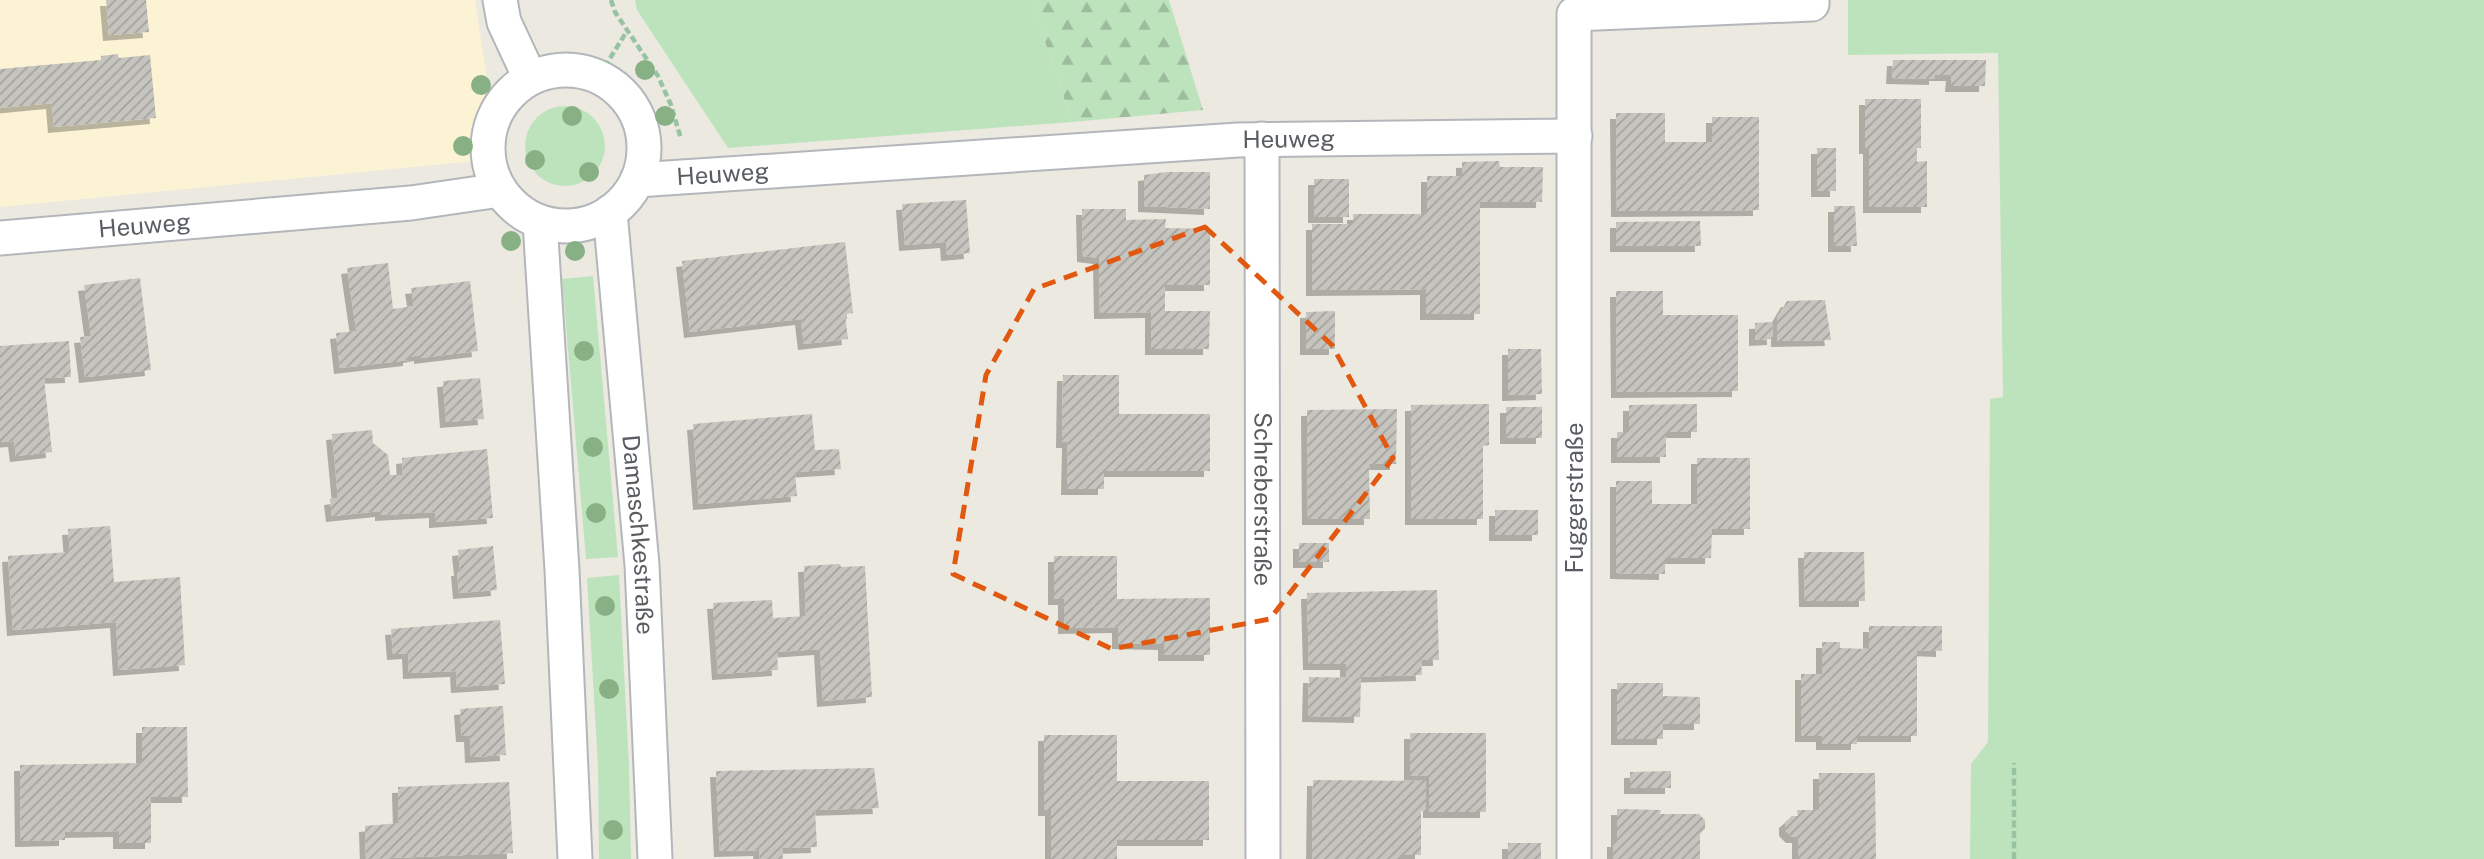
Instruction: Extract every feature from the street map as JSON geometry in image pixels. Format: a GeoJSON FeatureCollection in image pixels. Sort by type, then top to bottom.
{"type":"FeatureCollection","features":[{"type":"Feature","properties":{"kind":"street"},"geometry":{"type":"LineString","coordinates":[[500,0],[503,22],[530,78]]}},
{"type":"Feature","properties":{"kind":"street"},"geometry":{"type":"LineString","coordinates":[[1575,136],[1574,13],[1812,4],[1812,0]]}},
{"type":"Feature","properties":{"kind":"street"},"geometry":{"type":"LineString","coordinates":[[568,69],[598,76],[623,94],[636,113],[643,135],[643,158],[637,180],[625,198],[610,212],[588,223],[564,226],[540,222],[521,212],[500,190],[492,176],[489,133],[497,111],[510,92],[530,78],[548,71],[568,69]]}},
{"type":"Feature","properties":{"kind":"street","name":"Heuweg"},"geometry":{"type":"LineString","coordinates":[[637,180],[1262,139],[1575,136]]}},
{"type":"Feature","properties":{"kind":"street","name":"Fuggerstraße"},"geometry":{"type":"LineString","coordinates":[[1574,859],[1575,136]]}},
{"type":"Feature","properties":{"kind":"street","name":"Schreberstraße"},"geometry":{"type":"LineString","coordinates":[[1262,139],[1263,859]]}},
{"type":"Feature","properties":{"kind":"street","name":"Heuweg"},"geometry":{"type":"LineString","coordinates":[[0,238],[411,203],[500,190]]}},
{"type":"Feature","properties":{"kind":"street","name":"Damaschkestraße"},"geometry":{"type":"LineString","coordinates":[[610,212],[642,565],[655,859]]}},
{"type":"Feature","properties":{"kind":"street"},"geometry":{"type":"LineString","coordinates":[[540,222],[562,570],[575,859]]}},
{"type":"Feature","properties":{"kind":"path"},"geometry":{"type":"LineString","coordinates":[[611,0],[615,12],[658,76],[671,105],[682,140],[683,177]]}},
{"type":"Feature","properties":{"kind":"path"},"geometry":{"type":"LineString","coordinates":[[598,76],[627,31]]}},
{"type":"Feature","properties":{"kind":"path"},"geometry":{"type":"LineString","coordinates":[[2014,764],[2014,859]]}},
{"type":"Feature","properties":{"kind":"highlighted area"},"geometry":{"type":"Polygon","coordinates":[[[1205,227],[1332,345],[1393,458],[1270,619],[1112,649],[953,574],[986,375],[1034,289],[1205,227]]]}},
{"type":"Feature","properties":{"kind":"shaded area"},"geometry":{"type":"Polygon","coordinates":[[[0,0],[475,0],[487,79],[475,161],[0,207],[0,0]]]}},
{"type":"Feature","properties":{"kind":"green space"},"geometry":{"type":"Polygon","coordinates":[[[635,0],[1031,0],[1072,122],[728,148],[637,10],[635,0]]]}},
{"type":"Feature","properties":{"kind":"green space"},"geometry":{"type":"Polygon","coordinates":[[[1031,0],[1169,0],[1203,110],[1072,122],[1031,0]]]}},
{"type":"Feature","properties":{"kind":"green space"},"geometry":{"type":"Polygon","coordinates":[[[1848,0],[2484,0],[2484,859],[1970,859],[1971,764],[1988,742],[1990,399],[2003,397],[1998,53],[1848,55],[1848,0]]]}},
{"type":"Feature","properties":{"kind":"green space"},"geometry":{"type":"Polygon","coordinates":[[[565,106],[580,109],[593,118],[602,131],[605,146],[602,161],[593,174],[580,183],[565,186],[550,183],[537,174],[528,161],[525,146],[528,131],[537,118],[550,109],[565,106]]]}},
{"type":"Feature","properties":{"kind":"green space"},"geometry":{"type":"Polygon","coordinates":[[[593,276],[618,557],[586,559],[562,279],[593,276]]]}},
{"type":"Feature","properties":{"kind":"green space"},"geometry":{"type":"Polygon","coordinates":[[[619,575],[631,859],[599,859],[598,765],[587,578],[619,575]]]}},
{"type":"Feature","properties":{"kind":"building"},"geometry":{"type":"Polygon","coordinates":[[[106,0],[146,0],[149,32],[109,35],[106,0]]]}},
{"type":"Feature","properties":{"kind":"building"},"geometry":{"type":"Polygon","coordinates":[[[118,54],[119,58],[150,55],[156,118],[54,127],[52,103],[0,108],[0,69],[101,60],[101,56],[118,54]]]}},
{"type":"Feature","properties":{"kind":"building"},"geometry":{"type":"Polygon","coordinates":[[[1893,60],[1986,60],[1985,86],[1951,86],[1952,75],[1935,75],[1935,79],[1892,78],[1893,60]]]}},
{"type":"Feature","properties":{"kind":"building"},"geometry":{"type":"Polygon","coordinates":[[[1865,99],[1921,99],[1921,148],[1917,148],[1917,162],[1927,161],[1927,207],[1869,207],[1869,148],[1865,148],[1865,99]]]}},
{"type":"Feature","properties":{"kind":"building"},"geometry":{"type":"Polygon","coordinates":[[[1616,113],[1665,113],[1665,142],[1712,142],[1712,117],[1759,117],[1759,210],[1617,211],[1616,113]]]}},
{"type":"Feature","properties":{"kind":"building"},"geometry":{"type":"Polygon","coordinates":[[[1817,148],[1836,148],[1836,191],[1817,191],[1817,148]]]}},
{"type":"Feature","properties":{"kind":"building"},"geometry":{"type":"Polygon","coordinates":[[[1499,161],[1500,167],[1543,167],[1542,202],[1480,202],[1480,314],[1426,314],[1426,289],[1312,290],[1312,224],[1353,224],[1353,214],[1427,214],[1427,176],[1462,176],[1462,162],[1499,161]]]}},
{"type":"Feature","properties":{"kind":"building"},"geometry":{"type":"Polygon","coordinates":[[[1210,172],[1210,209],[1144,206],[1144,175],[1210,172]]]}},
{"type":"Feature","properties":{"kind":"building"},"geometry":{"type":"Polygon","coordinates":[[[1314,179],[1349,179],[1349,217],[1314,217],[1314,179]]]}},
{"type":"Feature","properties":{"kind":"building"},"geometry":{"type":"Polygon","coordinates":[[[966,200],[970,253],[947,255],[946,242],[905,245],[902,204],[966,200]]]}},
{"type":"Feature","properties":{"kind":"building"},"geometry":{"type":"Polygon","coordinates":[[[1834,206],[1855,206],[1857,246],[1834,246],[1834,206]]]}},
{"type":"Feature","properties":{"kind":"building"},"geometry":{"type":"Polygon","coordinates":[[[1082,209],[1126,209],[1126,220],[1166,219],[1165,228],[1210,229],[1210,285],[1165,285],[1165,311],[1210,311],[1209,349],[1151,349],[1151,312],[1100,313],[1099,258],[1083,256],[1082,209]]]}},
{"type":"Feature","properties":{"kind":"building"},"geometry":{"type":"Polygon","coordinates":[[[1700,221],[1701,246],[1616,246],[1616,222],[1700,221]]]}},
{"type":"Feature","properties":{"kind":"building"},"geometry":{"type":"Polygon","coordinates":[[[845,242],[853,313],[845,314],[848,339],[804,344],[801,319],[690,332],[682,261],[845,242]]]}},
{"type":"Feature","properties":{"kind":"building"},"geometry":{"type":"Polygon","coordinates":[[[388,263],[393,309],[414,306],[411,288],[470,281],[478,351],[420,358],[420,355],[409,357],[409,360],[340,368],[336,333],[356,331],[347,268],[388,263]]]}},
{"type":"Feature","properties":{"kind":"building"},"geometry":{"type":"Polygon","coordinates":[[[140,278],[151,370],[85,377],[80,337],[91,336],[84,285],[140,278]]]}},
{"type":"Feature","properties":{"kind":"building"},"geometry":{"type":"Polygon","coordinates":[[[1616,291],[1663,291],[1663,315],[1738,315],[1738,391],[1617,392],[1616,291]]]}},
{"type":"Feature","properties":{"kind":"building"},"geometry":{"type":"Polygon","coordinates":[[[1825,300],[1831,340],[1777,341],[1777,318],[1787,301],[1825,300]]]}},
{"type":"Feature","properties":{"kind":"building"},"geometry":{"type":"Polygon","coordinates":[[[1335,311],[1335,349],[1306,349],[1306,312],[1335,311]]]}},
{"type":"Feature","properties":{"kind":"building"},"geometry":{"type":"Polygon","coordinates":[[[1772,322],[1773,339],[1755,340],[1755,323],[1772,322]]]}},
{"type":"Feature","properties":{"kind":"building"},"geometry":{"type":"Polygon","coordinates":[[[69,341],[71,377],[44,378],[52,452],[16,456],[14,441],[0,442],[0,346],[69,341]]]}},
{"type":"Feature","properties":{"kind":"building"},"geometry":{"type":"Polygon","coordinates":[[[1508,349],[1541,349],[1542,394],[1508,395],[1508,349]]]}},
{"type":"Feature","properties":{"kind":"building"},"geometry":{"type":"Polygon","coordinates":[[[1063,375],[1119,375],[1119,414],[1210,414],[1210,471],[1104,471],[1104,489],[1067,489],[1068,442],[1062,442],[1063,375]]]}},
{"type":"Feature","properties":{"kind":"building"},"geometry":{"type":"Polygon","coordinates":[[[480,378],[484,419],[446,422],[443,381],[480,378]]]}},
{"type":"Feature","properties":{"kind":"building"},"geometry":{"type":"Polygon","coordinates":[[[1489,404],[1489,445],[1483,446],[1483,519],[1411,519],[1411,405],[1489,404]]]}},
{"type":"Feature","properties":{"kind":"building"},"geometry":{"type":"Polygon","coordinates":[[[1697,404],[1697,432],[1666,432],[1666,457],[1617,457],[1617,432],[1629,432],[1629,405],[1697,404]]]}},
{"type":"Feature","properties":{"kind":"building"},"geometry":{"type":"Polygon","coordinates":[[[1506,407],[1542,407],[1542,438],[1506,438],[1506,407]]]}},
{"type":"Feature","properties":{"kind":"building"},"geometry":{"type":"Polygon","coordinates":[[[1397,409],[1396,464],[1369,464],[1370,519],[1308,519],[1307,410],[1397,409]]]}},
{"type":"Feature","properties":{"kind":"building"},"geometry":{"type":"Polygon","coordinates":[[[812,414],[815,450],[839,449],[841,469],[795,472],[797,496],[699,504],[693,424],[812,414]]]}},
{"type":"Feature","properties":{"kind":"building"},"geometry":{"type":"Polygon","coordinates":[[[372,430],[373,443],[388,455],[390,475],[403,475],[402,458],[487,449],[493,518],[435,522],[435,512],[381,515],[381,511],[332,516],[330,499],[338,498],[332,434],[372,430]]]}},
{"type":"Feature","properties":{"kind":"building"},"geometry":{"type":"Polygon","coordinates":[[[1697,458],[1750,458],[1750,529],[1712,529],[1711,558],[1665,558],[1665,574],[1616,573],[1616,481],[1652,481],[1652,504],[1697,504],[1697,458]]]}},
{"type":"Feature","properties":{"kind":"building"},"geometry":{"type":"Polygon","coordinates":[[[1495,510],[1538,510],[1538,535],[1495,535],[1495,510]]]}},
{"type":"Feature","properties":{"kind":"building"},"geometry":{"type":"Polygon","coordinates":[[[110,526],[114,582],[180,577],[185,665],[119,670],[116,622],[13,630],[8,556],[70,552],[68,529],[110,526]]]}},
{"type":"Feature","properties":{"kind":"building"},"geometry":{"type":"Polygon","coordinates":[[[1299,543],[1329,543],[1329,562],[1299,562],[1299,543]]]}},
{"type":"Feature","properties":{"kind":"building"},"geometry":{"type":"Polygon","coordinates":[[[493,546],[497,590],[459,593],[458,550],[493,546]]]}},
{"type":"Feature","properties":{"kind":"building"},"geometry":{"type":"Polygon","coordinates":[[[1804,552],[1864,552],[1865,601],[1805,601],[1804,552]]]}},
{"type":"Feature","properties":{"kind":"building"},"geometry":{"type":"Polygon","coordinates":[[[1054,556],[1117,556],[1117,599],[1210,598],[1210,655],[1164,655],[1164,644],[1118,643],[1118,627],[1064,628],[1064,599],[1054,599],[1054,556]]]}},
{"type":"Feature","properties":{"kind":"building"},"geometry":{"type":"Polygon","coordinates":[[[840,564],[841,567],[865,566],[872,697],[823,701],[820,649],[777,652],[778,670],[718,674],[713,603],[772,600],[773,618],[806,616],[804,566],[840,564]]]}},
{"type":"Feature","properties":{"kind":"building"},"geometry":{"type":"Polygon","coordinates":[[[1437,590],[1439,660],[1421,660],[1422,675],[1346,677],[1346,664],[1309,664],[1307,593],[1437,590]]]}},
{"type":"Feature","properties":{"kind":"building"},"geometry":{"type":"Polygon","coordinates":[[[500,620],[505,684],[457,687],[456,671],[409,673],[408,653],[393,654],[391,629],[500,620]]]}},
{"type":"Feature","properties":{"kind":"building"},"geometry":{"type":"Polygon","coordinates":[[[1869,626],[1942,626],[1942,651],[1917,650],[1917,736],[1857,736],[1857,744],[1822,744],[1822,736],[1801,736],[1801,674],[1822,674],[1822,642],[1840,642],[1840,648],[1869,649],[1869,626]]]}},
{"type":"Feature","properties":{"kind":"building"},"geometry":{"type":"Polygon","coordinates":[[[1309,677],[1361,678],[1360,717],[1308,716],[1309,677]]]}},
{"type":"Feature","properties":{"kind":"building"},"geometry":{"type":"Polygon","coordinates":[[[1617,683],[1663,683],[1663,696],[1700,697],[1700,724],[1663,724],[1663,739],[1617,739],[1617,683]]]}},
{"type":"Feature","properties":{"kind":"building"},"geometry":{"type":"Polygon","coordinates":[[[503,706],[506,755],[471,757],[470,736],[462,736],[460,709],[503,706]]]}},
{"type":"Feature","properties":{"kind":"building"},"geometry":{"type":"Polygon","coordinates":[[[142,727],[187,727],[188,797],[151,797],[151,843],[119,843],[119,831],[65,832],[65,840],[21,841],[20,765],[142,763],[142,727]]]}},
{"type":"Feature","properties":{"kind":"building"},"geometry":{"type":"Polygon","coordinates":[[[1410,733],[1486,733],[1486,812],[1429,812],[1429,776],[1410,775],[1410,733]]]}},
{"type":"Feature","properties":{"kind":"building"},"geometry":{"type":"Polygon","coordinates":[[[1044,735],[1117,735],[1117,781],[1209,781],[1209,840],[1117,840],[1117,859],[1051,859],[1051,810],[1044,810],[1044,735]]]}},
{"type":"Feature","properties":{"kind":"building"},"geometry":{"type":"Polygon","coordinates":[[[874,768],[879,808],[815,810],[817,847],[782,848],[783,859],[760,859],[759,850],[720,851],[716,771],[874,768]]]}},
{"type":"Feature","properties":{"kind":"building"},"geometry":{"type":"Polygon","coordinates":[[[1671,771],[1671,788],[1630,788],[1630,772],[1671,771]]]}},
{"type":"Feature","properties":{"kind":"building"},"geometry":{"type":"Polygon","coordinates":[[[1819,773],[1875,773],[1876,859],[1798,859],[1798,837],[1792,837],[1785,830],[1785,822],[1792,816],[1798,816],[1797,810],[1819,810],[1819,773]]]}},
{"type":"Feature","properties":{"kind":"building"},"geometry":{"type":"Polygon","coordinates":[[[1313,780],[1426,781],[1426,811],[1421,811],[1421,855],[1400,855],[1400,859],[1312,859],[1313,780]]]}},
{"type":"Feature","properties":{"kind":"building"},"geometry":{"type":"Polygon","coordinates":[[[509,782],[513,853],[366,859],[365,826],[399,823],[398,787],[509,782]]]}},
{"type":"Feature","properties":{"kind":"building"},"geometry":{"type":"Polygon","coordinates":[[[1617,809],[1661,810],[1660,814],[1699,814],[1705,820],[1705,829],[1700,834],[1700,859],[1613,859],[1613,841],[1617,841],[1617,809]]]}},
{"type":"Feature","properties":{"kind":"building"},"geometry":{"type":"Polygon","coordinates":[[[1508,843],[1541,843],[1541,859],[1508,859],[1508,843]]]}}]}
